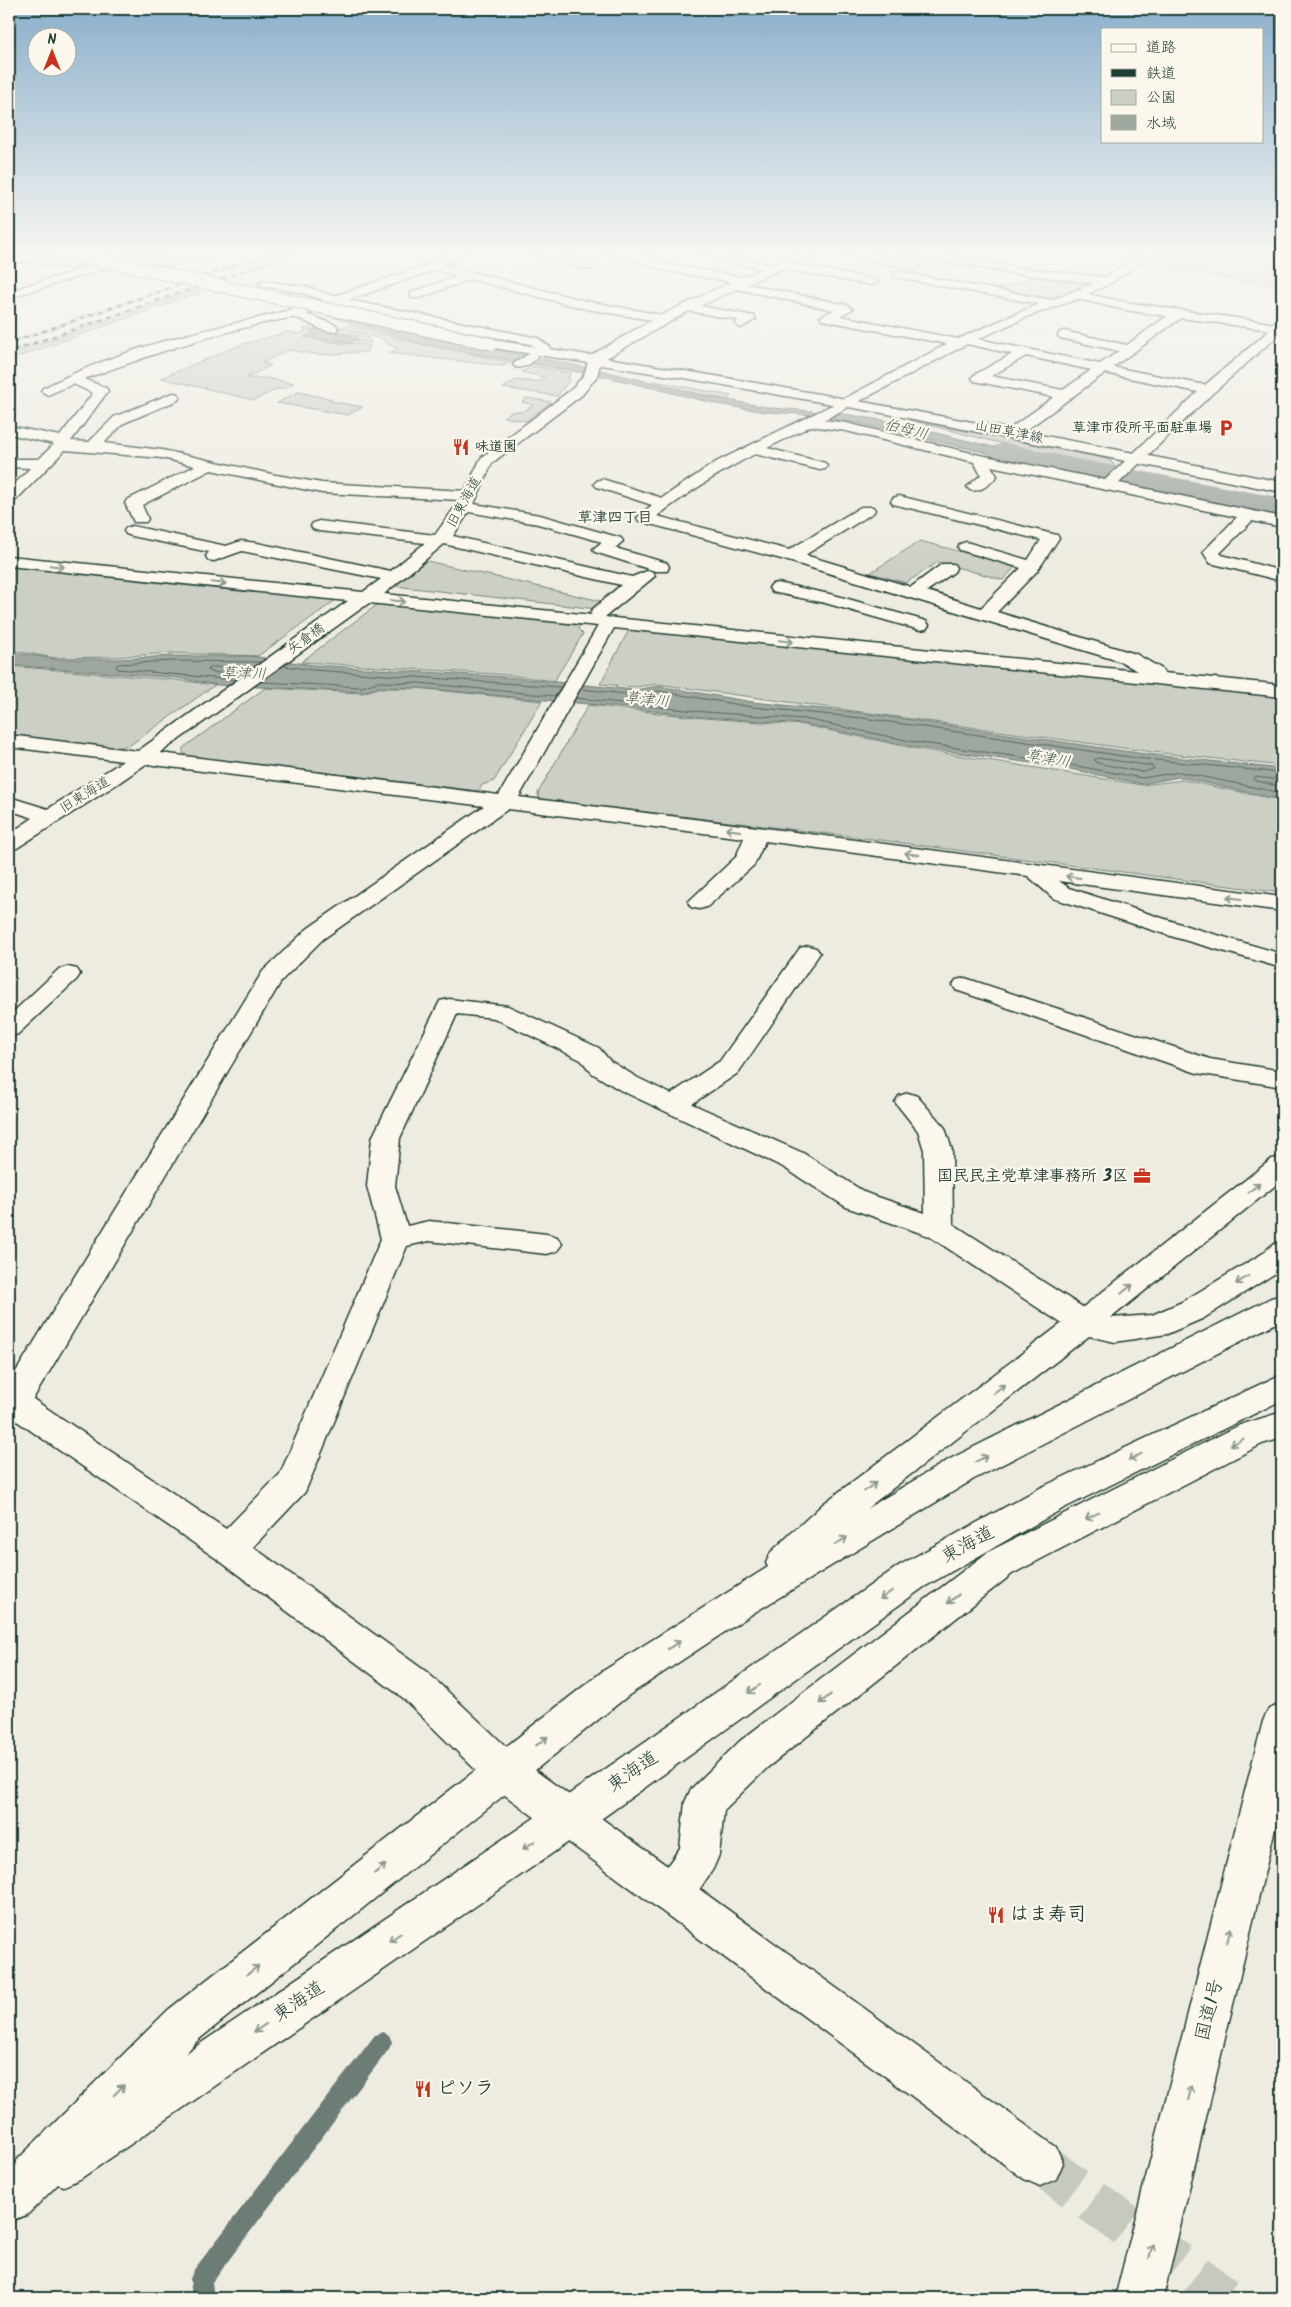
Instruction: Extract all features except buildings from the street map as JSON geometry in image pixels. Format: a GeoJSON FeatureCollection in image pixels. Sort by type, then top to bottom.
{"type":"FeatureCollection","features":[{"type":"Feature","properties":{"kind":"main road"},"geometry":{"type":"LineString","coordinates":[[48,391],[68,380],[77,379],[76,377],[127,359]]}},
{"type":"Feature","properties":{"kind":"main road"},"geometry":{"type":"LineString","coordinates":[[520,364],[529,359]]}},
{"type":"Feature","properties":{"kind":"main road","name":"山田草津線"},"geometry":{"type":"LineString","coordinates":[[557,359],[592,367],[849,402],[1282,487]]}},
{"type":"Feature","properties":{"kind":"main road","name":"旧東海道"},"geometry":{"type":"LineString","coordinates":[[360,601],[394,577],[441,539],[454,525],[488,458],[577,392],[592,367],[605,359]]}},
{"type":"Feature","properties":{"kind":"main road"},"geometry":{"type":"LineString","coordinates":[[930,359],[849,402],[752,449],[687,486],[645,518],[633,530],[601,549],[661,567],[634,583],[604,623],[509,796],[315,934],[272,976],[10,1402],[229,1549],[415,1685],[504,1771],[1040,2163]]}},
{"type":"Feature","properties":{"kind":"main road"},"geometry":{"type":"LineString","coordinates":[[1012,359],[979,378],[1066,395]]}},
{"type":"Feature","properties":{"kind":"main road"},"geometry":{"type":"LineString","coordinates":[[1055,359],[1208,390]]}},
{"type":"Feature","properties":{"kind":"main road"},"geometry":{"type":"LineString","coordinates":[[1013,433],[1116,359]]}},
{"type":"Feature","properties":{"kind":"main road"},"geometry":{"type":"LineString","coordinates":[[1112,482],[1208,390],[1244,359]]}},
{"type":"Feature","properties":{"kind":"main road"},"geometry":{"type":"LineString","coordinates":[[9,499],[62,443],[101,391],[77,382],[77,379]]}},
{"type":"Feature","properties":{"kind":"main road"},"geometry":{"type":"LineString","coordinates":[[93,446],[119,420],[173,397]]}},
{"type":"Feature","properties":{"kind":"main road"},"geometry":{"type":"LineString","coordinates":[[811,421],[846,427],[980,459],[1112,482],[1282,522]]}},
{"type":"Feature","properties":{"kind":"main road"},"geometry":{"type":"LineString","coordinates":[[9,430],[62,443],[162,454],[322,488],[467,502],[540,520],[633,530],[791,556],[1129,658],[1168,680]]}},
{"type":"Feature","properties":{"kind":"main road"},"geometry":{"type":"LineString","coordinates":[[752,449],[820,466]]}},
{"type":"Feature","properties":{"kind":"main road"},"geometry":{"type":"LineString","coordinates":[[975,487],[988,476],[980,459]]}},
{"type":"Feature","properties":{"kind":"main road"},"geometry":{"type":"LineString","coordinates":[[9,463],[44,464]]}},
{"type":"Feature","properties":{"kind":"main road"},"geometry":{"type":"LineString","coordinates":[[209,465],[133,503],[136,525],[221,553],[241,546],[257,548],[394,577]]}},
{"type":"Feature","properties":{"kind":"main road"},"geometry":{"type":"LineString","coordinates":[[602,484],[665,504]]}},
{"type":"Feature","properties":{"kind":"main road"},"geometry":{"type":"LineString","coordinates":[[899,501],[1051,538],[1032,566],[984,615]]}},
{"type":"Feature","properties":{"kind":"main road"},"geometry":{"type":"LineString","coordinates":[[791,556],[867,510]]}},
{"type":"Feature","properties":{"kind":"main road"},"geometry":{"type":"LineString","coordinates":[[1249,515],[1211,552],[1216,560],[1282,576]]}},
{"type":"Feature","properties":{"kind":"main road"},"geometry":{"type":"LineString","coordinates":[[319,526],[441,539],[532,558],[634,583]]}},
{"type":"Feature","properties":{"kind":"main road"},"geometry":{"type":"LineString","coordinates":[[966,547],[1032,566]]}},
{"type":"Feature","properties":{"kind":"main road"},"geometry":{"type":"LineString","coordinates":[[9,561],[360,601],[468,608],[1282,691]]}},
{"type":"Feature","properties":{"kind":"main road"},"geometry":{"type":"LineString","coordinates":[[913,593],[948,568]]}},
{"type":"Feature","properties":{"kind":"main road"},"geometry":{"type":"LineString","coordinates":[[778,588],[828,599],[920,625]]}},
{"type":"Feature","properties":{"kind":"main road","name":"矢倉橋"},"geometry":{"type":"LineString","coordinates":[[160,744],[360,601]]}},
{"type":"Feature","properties":{"kind":"main road"},"geometry":{"type":"LineString","coordinates":[[901,639],[947,603]]}},
{"type":"Feature","properties":{"kind":"main road"},"geometry":{"type":"LineString","coordinates":[[1017,651],[1040,631]]}},
{"type":"Feature","properties":{"kind":"main road"},"geometry":{"type":"LineString","coordinates":[[9,741],[509,796],[757,833],[1282,904]]}},
{"type":"Feature","properties":{"kind":"main road","name":"旧東海道"},"geometry":{"type":"LineString","coordinates":[[9,843],[160,744]]}},
{"type":"Feature","properties":{"kind":"main road"},"geometry":{"type":"LineString","coordinates":[[9,803],[50,817]]}},
{"type":"Feature","properties":{"kind":"main road"},"geometry":{"type":"LineString","coordinates":[[699,902],[746,860],[757,833]]}},
{"type":"Feature","properties":{"kind":"main road"},"geometry":{"type":"LineString","coordinates":[[1032,871],[1061,893],[1282,961]]}},
{"type":"Feature","properties":{"kind":"main road"},"geometry":{"type":"LineString","coordinates":[[672,1105],[729,1067],[808,953]]}},
{"type":"Feature","properties":{"kind":"main road"},"geometry":{"type":"LineString","coordinates":[[9,1030],[68,974]]}},
{"type":"Feature","properties":{"kind":"main road"},"geometry":{"type":"LineString","coordinates":[[965,985],[1206,1067],[1282,1079]]}},
{"type":"Feature","properties":{"kind":"main road"},"geometry":{"type":"LineString","coordinates":[[229,1549],[293,1482],[396,1239],[381,1186],[386,1138],[449,1006],[499,1011],[590,1054],[601,1067],[629,1084],[793,1160],[856,1200],[939,1229],[1084,1323],[1115,1331],[1156,1326],[1193,1310],[1272,1261],[1282,1252]]}},
{"type":"Feature","properties":{"kind":"main road"},"geometry":{"type":"LineString","coordinates":[[908,1102],[931,1128],[938,1150],[939,1229]]}},
{"type":"Feature","properties":{"kind":"main road"},"geometry":{"type":"LineString","coordinates":[[742,1601],[835,1514],[1084,1323],[1282,1166]]}},
{"type":"Feature","properties":{"kind":"main road"},"geometry":{"type":"LineString","coordinates":[[396,1239],[429,1231],[547,1244]]}},
{"type":"Feature","properties":{"kind":"main road"},"geometry":{"type":"LineString","coordinates":[[10,2200],[183,2025],[616,1683],[742,1601],[962,1468],[1258,1320],[1282,1306]]}},
{"type":"Feature","properties":{"kind":"main road","name":"東海道"},"geometry":{"type":"LineString","coordinates":[[10,2200],[569,1818],[912,1576],[1052,1498],[1282,1386]]}},
{"type":"Feature","properties":{"kind":"main road"},"geometry":{"type":"LineString","coordinates":[[672,1894],[699,1855],[705,1802],[754,1754],[992,1568],[1252,1434],[1282,1425]]}},
{"type":"Feature","properties":{"kind":"main road","name":"国道1号"},"geometry":{"type":"LineString","coordinates":[[1140,2298],[1282,1721]]}},
{"type":"Feature","properties":{"kind":"green space"},"geometry":{"type":"Polygon","coordinates":[[[207,359],[271,359],[262,363],[271,365],[246,378],[265,378],[294,383],[254,400],[161,378],[207,359]]]}},
{"type":"Feature","properties":{"kind":"green space"},"geometry":{"type":"Polygon","coordinates":[[[439,359],[495,359],[511,362],[503,366],[439,359]]]}},
{"type":"Feature","properties":{"kind":"green space"},"geometry":{"type":"Polygon","coordinates":[[[532,366],[571,373],[568,378],[570,379],[557,396],[503,388],[516,380],[537,382],[544,377],[522,372],[532,366]]]}},
{"type":"Feature","properties":{"kind":"green space"},"geometry":{"type":"Polygon","coordinates":[[[654,381],[731,396],[727,400],[649,383],[654,381]]]}},
{"type":"Feature","properties":{"kind":"green space"},"geometry":{"type":"Polygon","coordinates":[[[298,392],[332,399],[329,401],[363,407],[348,415],[277,403],[298,392]]]}},
{"type":"Feature","properties":{"kind":"green space"},"geometry":{"type":"Polygon","coordinates":[[[526,398],[551,402],[526,421],[503,417],[513,411],[522,412],[534,405],[522,402],[526,398]]]}},
{"type":"Feature","properties":{"kind":"green space"},"geometry":{"type":"Polygon","coordinates":[[[909,420],[1103,458],[1111,461],[1116,468],[1114,470],[909,420]]]}},
{"type":"Feature","properties":{"kind":"green space"},"geometry":{"type":"Polygon","coordinates":[[[920,541],[1016,566],[1003,580],[938,562],[906,583],[870,573],[920,541]]]}},
{"type":"Feature","properties":{"kind":"green space"},"geometry":{"type":"Polygon","coordinates":[[[427,561],[605,602],[597,609],[395,586],[403,577],[427,561]]]}},
{"type":"Feature","properties":{"kind":"green space"},"geometry":{"type":"Polygon","coordinates":[[[9,566],[336,600],[258,656],[168,653],[116,657],[55,658],[9,650],[9,566]]]}},
{"type":"Feature","properties":{"kind":"green space"},"geometry":{"type":"Polygon","coordinates":[[[378,604],[580,625],[578,629],[583,634],[554,681],[508,675],[301,662],[378,604]]]}},
{"type":"Feature","properties":{"kind":"green space"},"geometry":{"type":"Polygon","coordinates":[[[629,630],[1282,696],[1282,766],[1152,752],[657,684],[635,687],[600,684],[629,630]]]}},
{"type":"Feature","properties":{"kind":"green space"},"geometry":{"type":"Polygon","coordinates":[[[9,666],[215,685],[130,745],[116,748],[9,735],[9,666]]]}},
{"type":"Feature","properties":{"kind":"green space"},"geometry":{"type":"Polygon","coordinates":[[[265,688],[363,693],[378,688],[418,688],[542,701],[494,781],[482,785],[479,791],[188,756],[183,753],[183,748],[265,688]]]}},
{"type":"Feature","properties":{"kind":"green space"},"geometry":{"type":"Polygon","coordinates":[[[588,705],[703,718],[804,725],[913,748],[1142,785],[1183,780],[1282,799],[1282,893],[872,839],[539,799],[538,793],[588,705]]]}},
{"type":"Feature","properties":{"kind":"water"},"geometry":{"type":"Polygon","coordinates":[[[503,359],[541,359],[604,371],[683,390],[683,392],[772,408],[837,413],[888,421],[1105,475],[1100,479],[853,422],[826,418],[824,421],[814,415],[766,412],[717,404],[607,377],[503,359]]]}},
{"type":"Feature","properties":{"kind":"water","name":"草津川"},"geometry":{"type":"Polygon","coordinates":[[[9,652],[56,659],[251,656],[313,665],[506,677],[635,690],[658,686],[753,702],[863,713],[1138,753],[1282,769],[1282,798],[1269,797],[1179,777],[1142,784],[1060,767],[915,747],[804,724],[704,717],[419,688],[378,687],[363,692],[217,685],[178,678],[9,665],[9,652]]]}},
{"type":"Feature","properties":{"kind":"waterway","name":"伯母川"},"geometry":{"type":"LineString","coordinates":[[1006,454],[1072,470],[1282,510]]}},
{"type":"Feature","properties":{"kind":"waterway"},"geometry":{"type":"LineString","coordinates":[[203,2298],[201,2279],[382,2042]]}},
{"type":"Feature","properties":{"kind":"tunnel"},"geometry":{"type":"LineString","coordinates":[[1040,2163],[1225,2298]]}},
{"type":"Feature","properties":{"kind":"place","name":"草津市役所平面駐車場"},"geometry":{"type":"Point","coordinates":[1226,428]}},
{"type":"Feature","properties":{"kind":"place","name":"味道園"},"geometry":{"type":"Point","coordinates":[461,447]}},
{"type":"Feature","properties":{"kind":"place","name":"国民民主党草津事務所 3区"},"geometry":{"type":"Point","coordinates":[1142,1176]}},
{"type":"Feature","properties":{"kind":"place","name":"はま寿司"},"geometry":{"type":"Point","coordinates":[996,1915]}},
{"type":"Feature","properties":{"kind":"place","name":"ピソラ"},"geometry":{"type":"Point","coordinates":[423,2089]}},
{"type":"Feature","properties":{"kind":"district","name":"草津四丁目"},"geometry":{"type":"Point","coordinates":[615,518]}}]}
